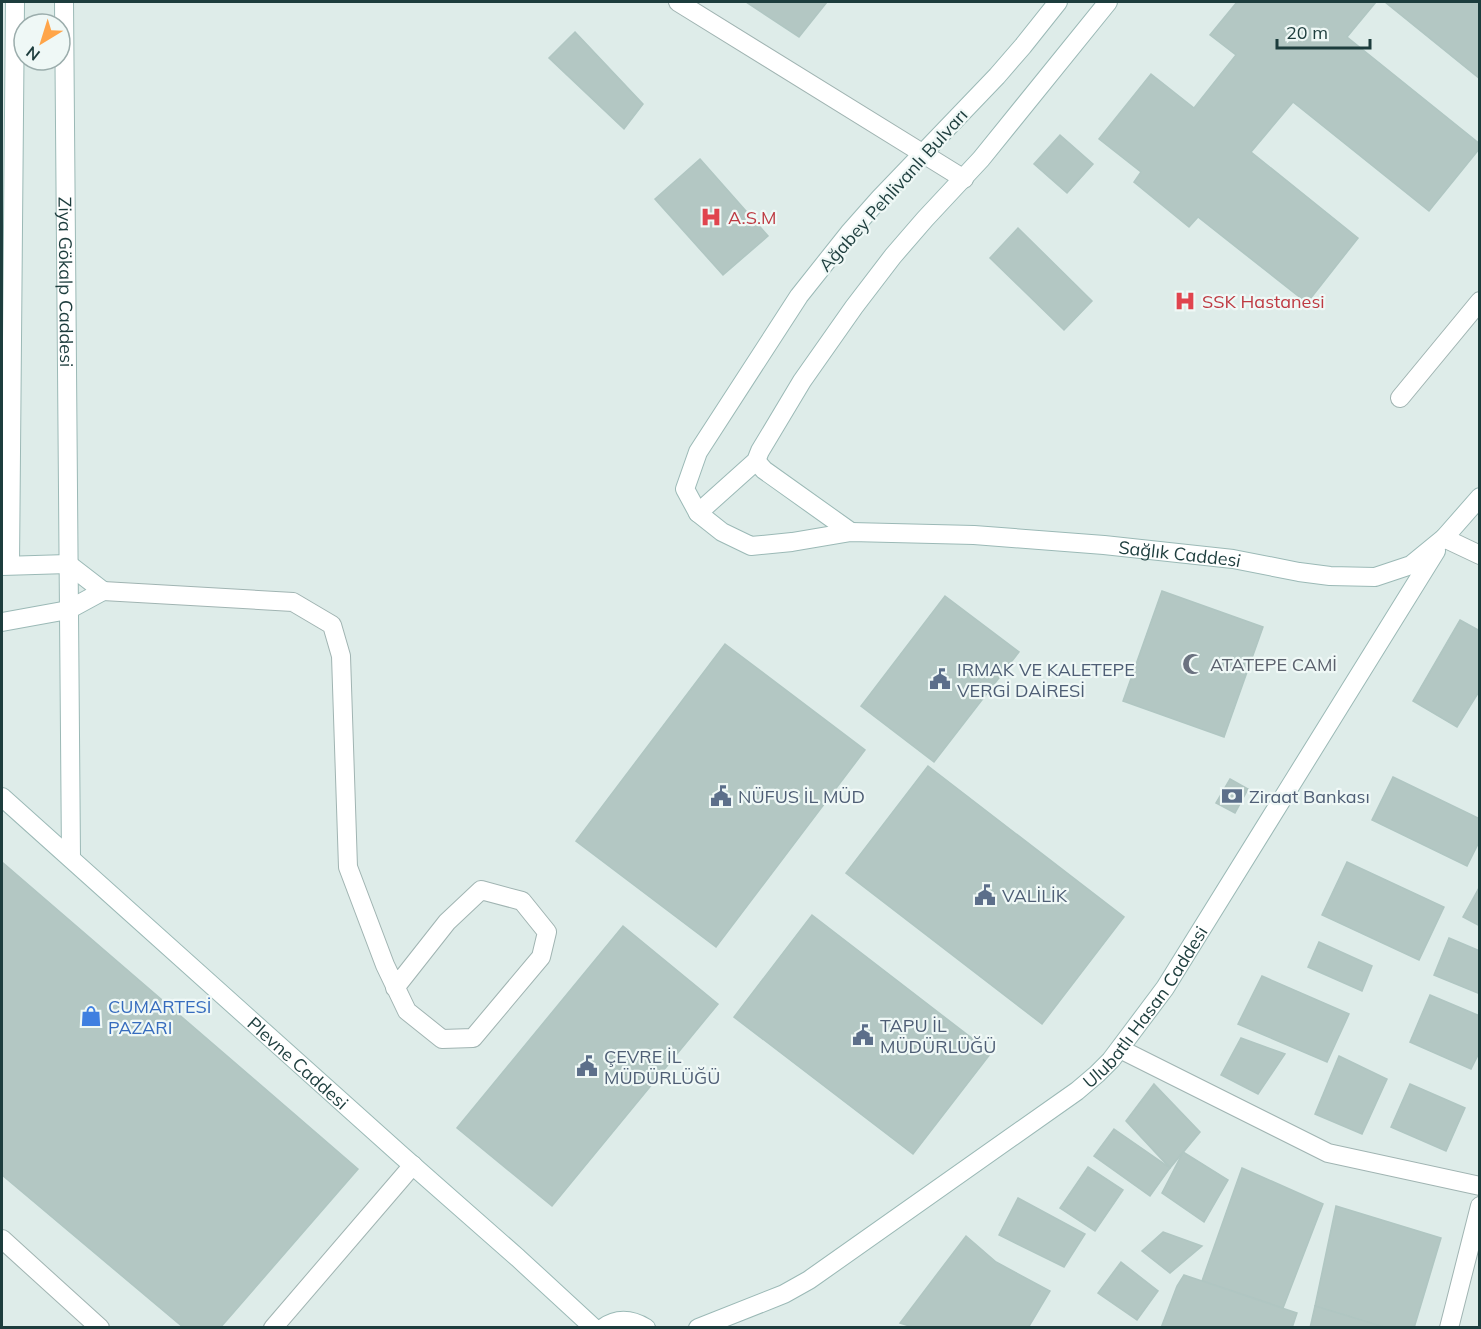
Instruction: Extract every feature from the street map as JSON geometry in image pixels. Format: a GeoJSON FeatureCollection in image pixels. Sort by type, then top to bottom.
{"type":"FeatureCollection","features":[{"type":"Feature","properties":{"kind":"street"},"geometry":{"type":"LineString","coordinates":[[15,2],[6,565],[68,564],[103,591]]}},
{"type":"Feature","properties":{"kind":"street","name":"Ziya Gökalp Caddesi"},"geometry":{"type":"LineString","coordinates":[[64,2],[68,564]]}},
{"type":"Feature","properties":{"kind":"street"},"geometry":{"type":"LineString","coordinates":[[678,2],[964,179]]}},
{"type":"Feature","properties":{"kind":"street","name":"Ağabey Pehlivanlı Bulvarı"},"geometry":{"type":"LineString","coordinates":[[698,513],[685,489],[699,452],[798,296],[880,198],[1017,54],[1058,2]]}},
{"type":"Feature","properties":{"kind":"street"},"geometry":{"type":"LineString","coordinates":[[698,513],[756,461],[802,381],[854,307],[900,249],[981,159],[1108,2]]}},
{"type":"Feature","properties":{"kind":"street"},"geometry":{"type":"LineString","coordinates":[[1400,399],[1479,301]]}},
{"type":"Feature","properties":{"kind":"street"},"geometry":{"type":"LineString","coordinates":[[756,461],[764,470],[851,532]]}},
{"type":"Feature","properties":{"kind":"street","name":"Sağlık Caddesi"},"geometry":{"type":"LineString","coordinates":[[698,513],[722,532],[751,546],[851,532],[974,535],[1104,544],[1233,559],[1330,576],[1375,577],[1411,565],[1444,538],[1479,497]]}},
{"type":"Feature","properties":{"kind":"street"},"geometry":{"type":"LineString","coordinates":[[1444,538],[1479,555]]}},
{"type":"Feature","properties":{"kind":"street","name":"Ulubatlı Hasan Caddesi"},"geometry":{"type":"LineString","coordinates":[[699,1328],[783,1294],[824,1270],[1097,1074],[1120,1049],[1165,988],[1444,538]]}},
{"type":"Feature","properties":{"kind":"street"},"geometry":{"type":"LineString","coordinates":[[68,564],[70,858]]}},
{"type":"Feature","properties":{"kind":"street"},"geometry":{"type":"LineString","coordinates":[[2,622],[68,610],[103,591],[293,602],[332,625],[340,656],[348,867],[385,965],[395,987],[407,1011],[442,1039],[473,1038],[541,957],[548,932],[522,901],[481,890],[447,922],[395,987]]}},
{"type":"Feature","properties":{"kind":"street","name":"Plevne Caddesi"},"geometry":{"type":"LineString","coordinates":[[2,797],[594,1328]]}},
{"type":"Feature","properties":{"kind":"street"},"geometry":{"type":"LineString","coordinates":[[1120,1049],[1328,1153],[1479,1186]]}},
{"type":"Feature","properties":{"kind":"street"},"geometry":{"type":"LineString","coordinates":[[273,1328],[413,1165]]}},
{"type":"Feature","properties":{"kind":"street"},"geometry":{"type":"LineString","coordinates":[[1449,1328],[1479,1206]]}},
{"type":"Feature","properties":{"kind":"street"},"geometry":{"type":"LineString","coordinates":[[2,1239],[100,1328]]}},
{"type":"Feature","properties":{"kind":"street"},"geometry":{"type":"LineString","coordinates":[[603,1328],[621,1320],[633,1321],[646,1328]]}},
{"type":"Feature","properties":{"kind":"building"},"geometry":{"type":"Polygon","coordinates":[[[746,2],[827,2],[799,37],[746,2]]]}},
{"type":"Feature","properties":{"kind":"building"},"geometry":{"type":"Polygon","coordinates":[[[1237,2],[1376,2],[1347,37],[1480,144],[1480,148],[1429,211],[1293,102],[1251,152],[1358,238],[1307,303],[1198,217],[1189,227],[1134,182],[1141,172],[1099,139],[1151,74],[1194,108],[1236,55],[1210,35],[1237,2]]]}},
{"type":"Feature","properties":{"kind":"building"},"geometry":{"type":"Polygon","coordinates":[[[1385,2],[1480,2],[1480,79],[1385,2]]]}},
{"type":"Feature","properties":{"kind":"building"},"geometry":{"type":"Polygon","coordinates":[[[575,32],[643,104],[624,129],[549,58],[575,32]]]}},
{"type":"Feature","properties":{"kind":"building"},"geometry":{"type":"Polygon","coordinates":[[[1060,135],[1093,164],[1067,193],[1034,164],[1060,135]]]}},
{"type":"Feature","properties":{"kind":"building","name":"A.S.M"},"geometry":{"type":"Polygon","coordinates":[[[700,159],[768,236],[723,275],[655,199],[700,159]]]}},
{"type":"Feature","properties":{"kind":"building"},"geometry":{"type":"Polygon","coordinates":[[[1018,228],[1092,301],[1064,330],[990,258],[1018,228]]]}},
{"type":"Feature","properties":{"kind":"building","name":"ATATEPE CAMİ"},"geometry":{"type":"Polygon","coordinates":[[[1162,591],[1263,627],[1224,737],[1123,701],[1162,591]]]}},
{"type":"Feature","properties":{"kind":"building","name":"IRMAK VE KALETEPE VERGİ DAİRESİ"},"geometry":{"type":"Polygon","coordinates":[[[945,596],[1019,652],[934,762],[861,706],[945,596]]]}},
{"type":"Feature","properties":{"kind":"building"},"geometry":{"type":"Polygon","coordinates":[[[1460,620],[1480,631],[1480,690],[1457,727],[1413,701],[1460,620]]]}},
{"type":"Feature","properties":{"kind":"building","name":"NÜFUS İL MÜD"},"geometry":{"type":"Polygon","coordinates":[[[725,644],[865,750],[716,947],[576,841],[725,644]]]}},
{"type":"Feature","properties":{"kind":"building","name":"VALİLİK"},"geometry":{"type":"Polygon","coordinates":[[[928,766],[1124,917],[1042,1024],[846,873],[928,766]]]}},
{"type":"Feature","properties":{"kind":"building"},"geometry":{"type":"Polygon","coordinates":[[[1393,777],[1480,819],[1480,840],[1467,866],[1372,820],[1393,777]]]}},
{"type":"Feature","properties":{"kind":"building","name":"Ziraat Bankası"},"geometry":{"type":"Polygon","coordinates":[[[1230,779],[1248,789],[1235,813],[1216,803],[1230,779]]]}},
{"type":"Feature","properties":{"kind":"building","name":"CUMARTESİ PAZARI"},"geometry":{"type":"Polygon","coordinates":[[[2,862],[358,1169],[220,1328],[184,1328],[2,1175],[2,862]]]}},
{"type":"Feature","properties":{"kind":"building"},"geometry":{"type":"Polygon","coordinates":[[[1347,862],[1444,907],[1419,960],[1322,915],[1347,862]]]}},
{"type":"Feature","properties":{"kind":"building"},"geometry":{"type":"Polygon","coordinates":[[[1480,886],[1480,926],[1463,917],[1480,886]]]}},
{"type":"Feature","properties":{"kind":"building","name":"TAPU İL MÜDÜRLÜĞÜ"},"geometry":{"type":"Polygon","coordinates":[[[812,915],[991,1053],[913,1154],[734,1017],[812,915]]]}},
{"type":"Feature","properties":{"kind":"building","name":"ÇEVRE İL MÜDÜRLÜĞÜ"},"geometry":{"type":"Polygon","coordinates":[[[623,926],[718,1004],[552,1206],[457,1128],[623,926]]]}},
{"type":"Feature","properties":{"kind":"building"},"geometry":{"type":"Polygon","coordinates":[[[1449,938],[1480,951],[1480,994],[1434,975],[1449,938]]]}},
{"type":"Feature","properties":{"kind":"building"},"geometry":{"type":"Polygon","coordinates":[[[1319,942],[1372,966],[1362,991],[1308,967],[1319,942]]]}},
{"type":"Feature","properties":{"kind":"building"},"geometry":{"type":"Polygon","coordinates":[[[1262,976],[1349,1014],[1327,1062],[1238,1024],[1262,976]]]}},
{"type":"Feature","properties":{"kind":"building"},"geometry":{"type":"Polygon","coordinates":[[[1430,995],[1480,1016],[1480,1051],[1471,1069],[1410,1042],[1430,995]]]}},
{"type":"Feature","properties":{"kind":"building"},"geometry":{"type":"Polygon","coordinates":[[[1241,1038],[1285,1054],[1258,1094],[1221,1075],[1241,1038]]]}},
{"type":"Feature","properties":{"kind":"building"},"geometry":{"type":"Polygon","coordinates":[[[1339,1056],[1387,1079],[1362,1134],[1315,1114],[1339,1056]]]}},
{"type":"Feature","properties":{"kind":"building"},"geometry":{"type":"Polygon","coordinates":[[[1154,1084],[1200,1132],[1170,1168],[1126,1121],[1154,1084]]]}},
{"type":"Feature","properties":{"kind":"building"},"geometry":{"type":"Polygon","coordinates":[[[1410,1084],[1465,1108],[1446,1151],[1391,1127],[1410,1084]]]}},
{"type":"Feature","properties":{"kind":"building"},"geometry":{"type":"Polygon","coordinates":[[[1114,1129],[1170,1168],[1150,1196],[1094,1156],[1114,1129]]]}},
{"type":"Feature","properties":{"kind":"building"},"geometry":{"type":"Polygon","coordinates":[[[1183,1152],[1228,1180],[1204,1222],[1162,1193],[1183,1152]]]}},
{"type":"Feature","properties":{"kind":"building"},"geometry":{"type":"Polygon","coordinates":[[[1088,1167],[1123,1190],[1095,1231],[1060,1208],[1088,1167]]]}},
{"type":"Feature","properties":{"kind":"building"},"geometry":{"type":"Polygon","coordinates":[[[1242,1168],[1323,1204],[1283,1308],[1202,1281],[1242,1168]]]}},
{"type":"Feature","properties":{"kind":"building"},"geometry":{"type":"Polygon","coordinates":[[[1018,1198],[1085,1234],[1064,1267],[999,1235],[1018,1198]]]}},
{"type":"Feature","properties":{"kind":"building"},"geometry":{"type":"Polygon","coordinates":[[[1336,1206],[1441,1238],[1414,1328],[1387,1328],[1315,1306],[1336,1206]]]}},
{"type":"Feature","properties":{"kind":"building"},"geometry":{"type":"Polygon","coordinates":[[[1163,1232],[1202,1246],[1170,1273],[1142,1251],[1163,1232]]]}},
{"type":"Feature","properties":{"kind":"building"},"geometry":{"type":"Polygon","coordinates":[[[966,1236],[996,1262],[1050,1291],[1028,1328],[916,1328],[900,1323],[966,1236]]]}},
{"type":"Feature","properties":{"kind":"building"},"geometry":{"type":"Polygon","coordinates":[[[1121,1262],[1158,1291],[1137,1320],[1098,1293],[1121,1262]]]}},
{"type":"Feature","properties":{"kind":"building"},"geometry":{"type":"Polygon","coordinates":[[[1184,1275],[1297,1313],[1292,1328],[1161,1328],[1177,1286],[1184,1275]]]}},
{"type":"Feature","properties":{"kind":"building"},"geometry":{"type":"Polygon","coordinates":[[[1315,1306],[1387,1328],[1310,1328],[1315,1306]]]}},
{"type":"Feature","properties":{"kind":"place","name":"A.S.M"},"geometry":{"type":"Point","coordinates":[711,217]}},
{"type":"Feature","properties":{"kind":"place","name":"SSK Hastanesi"},"geometry":{"type":"Point","coordinates":[1185,301]}},
{"type":"Feature","properties":{"kind":"place","name":"ATATEPE CAMİ"},"geometry":{"type":"Point","coordinates":[1193,664]}},
{"type":"Feature","properties":{"kind":"place","name":"IRMAK VE KALETEPE VERGİ DAİRESİ"},"geometry":{"type":"Point","coordinates":[940,679]}},
{"type":"Feature","properties":{"kind":"place","name":"NÜFUS İL MÜD"},"geometry":{"type":"Point","coordinates":[721,796]}},
{"type":"Feature","properties":{"kind":"place","name":"Ziraat Bankası"},"geometry":{"type":"Point","coordinates":[1232,796]}},
{"type":"Feature","properties":{"kind":"place","name":"VALİLİK"},"geometry":{"type":"Point","coordinates":[985,895]}},
{"type":"Feature","properties":{"kind":"place","name":"CUMARTESİ PAZARI"},"geometry":{"type":"Point","coordinates":[91,1016]}},
{"type":"Feature","properties":{"kind":"place","name":"TAPU İL MÜDÜRLÜĞÜ"},"geometry":{"type":"Point","coordinates":[863,1035]}},
{"type":"Feature","properties":{"kind":"place","name":"ÇEVRE İL MÜDÜRLÜĞÜ"},"geometry":{"type":"Point","coordinates":[587,1066]}}]}
